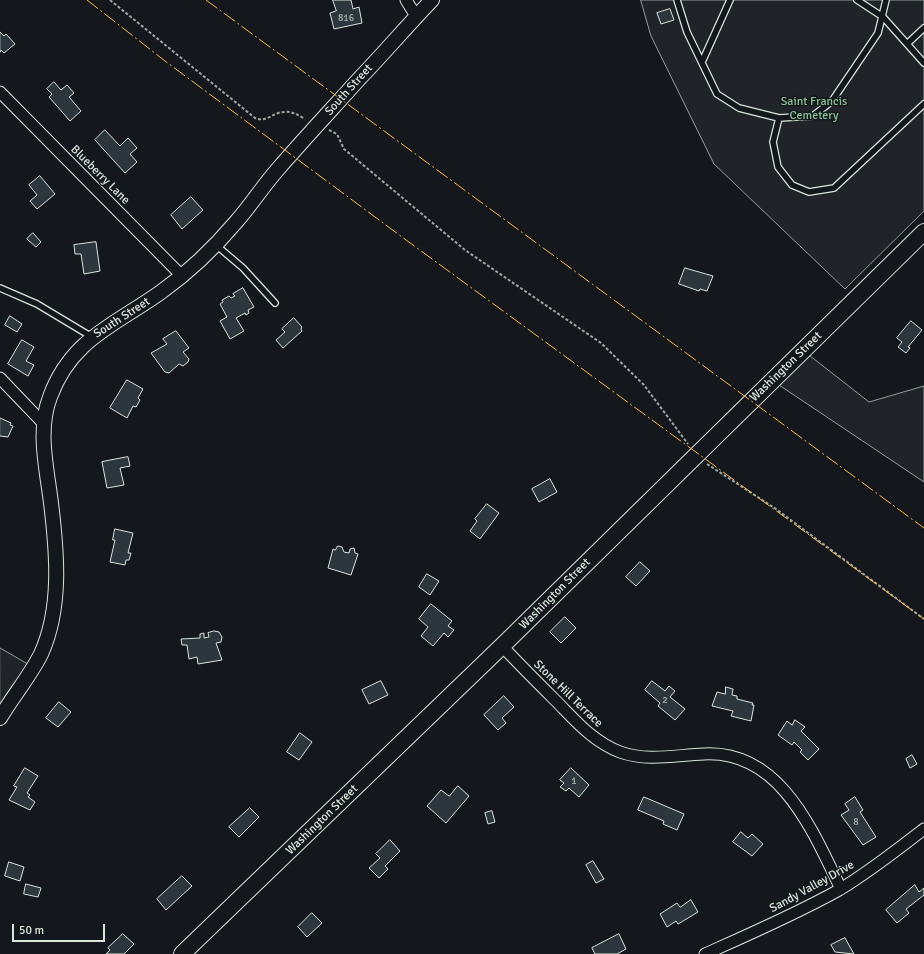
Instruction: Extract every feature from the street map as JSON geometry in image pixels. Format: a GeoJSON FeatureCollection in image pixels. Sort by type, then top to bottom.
{"type":"FeatureCollection","features":[{"type":"Feature","properties":{"kind":"main road","name":"Washington Street"},"geometry":{"type":"LineString","coordinates":[[182,954],[502,646],[924,232]]}},
{"type":"Feature","properties":{"kind":"street"},"geometry":{"type":"LineString","coordinates":[[406,0],[416,16]]}},
{"type":"Feature","properties":{"kind":"street","name":"South Street"},"geometry":{"type":"LineString","coordinates":[[0,718],[41,652],[49,632],[53,612],[56,588],[55,531],[44,448],[43,423],[45,410],[58,378],[81,346],[92,337],[156,296],[182,276],[215,245],[236,222],[276,171],[432,0]]}},
{"type":"Feature","properties":{"kind":"street","name":"Blueberry Lane"},"geometry":{"type":"LineString","coordinates":[[0,92],[182,276]]}},
{"type":"Feature","properties":{"kind":"street"},"geometry":{"type":"LineString","coordinates":[[0,378],[43,423]]}},
{"type":"Feature","properties":{"kind":"street","name":"Stone Hill Terrace"},"geometry":{"type":"LineString","coordinates":[[502,646],[584,730],[602,744],[621,752],[642,757],[706,754],[741,758],[766,772],[782,788],[814,833],[841,889]]}},
{"type":"Feature","properties":{"kind":"street","name":"Sandy Valley Drive"},"geometry":{"type":"LineString","coordinates":[[704,954],[778,922],[841,889],[884,860],[924,830]]}},
{"type":"Feature","properties":{"kind":"lane"},"geometry":{"type":"LineString","coordinates":[[677,0],[687,32],[717,94],[739,108],[779,118],[813,116],[832,102],[878,33],[886,0]]}},
{"type":"Feature","properties":{"kind":"lane"},"geometry":{"type":"LineString","coordinates":[[702,62],[730,0]]}},
{"type":"Feature","properties":{"kind":"lane"},"geometry":{"type":"LineString","coordinates":[[857,0],[883,17],[924,63]]}},
{"type":"Feature","properties":{"kind":"lane"},"geometry":{"type":"LineString","coordinates":[[908,44],[924,28]]}},
{"type":"Feature","properties":{"kind":"lane"},"geometry":{"type":"LineString","coordinates":[[779,118],[773,142],[778,167],[792,185],[809,192],[834,188],[924,104]]}},
{"type":"Feature","properties":{"kind":"lane"},"geometry":{"type":"LineString","coordinates":[[215,245],[243,268],[275,303]]}},
{"type":"Feature","properties":{"kind":"lane"},"geometry":{"type":"LineString","coordinates":[[0,288],[37,304],[92,337]]}},
{"type":"Feature","properties":{"kind":"path"},"geometry":{"type":"LineString","coordinates":[[110,0],[255,118],[265,120],[280,112],[286,111],[294,113],[337,134],[344,149],[464,250],[601,343],[644,385],[687,441],[695,456],[776,509],[924,618]]}},
{"type":"Feature","properties":{"kind":"green space","name":"Saint Francis Cemetery"},"geometry":{"type":"Polygon","coordinates":[[[641,0],[924,0],[924,211],[845,289],[714,164],[651,36],[641,0]]]}},
{"type":"Feature","properties":{"kind":"green space"},"geometry":{"type":"Polygon","coordinates":[[[800,348],[869,402],[924,386],[924,482],[779,385],[800,348]]]}},
{"type":"Feature","properties":{"kind":"green space"},"geometry":{"type":"Polygon","coordinates":[[[0,648],[33,667],[0,718],[0,648]]]}},
{"type":"Feature","properties":{"kind":"building"},"geometry":{"type":"Polygon","coordinates":[[[333,0],[351,0],[353,9],[359,7],[362,23],[334,29],[330,13],[336,11],[333,0]]]}},
{"type":"Feature","properties":{"kind":"building"},"geometry":{"type":"Polygon","coordinates":[[[670,9],[674,20],[661,24],[657,13],[670,9]]]}},
{"type":"Feature","properties":{"kind":"building"},"geometry":{"type":"Polygon","coordinates":[[[0,32],[4,36],[6,34],[15,44],[4,53],[1,50],[0,52],[0,32]]]}},
{"type":"Feature","properties":{"kind":"building"},"geometry":{"type":"Polygon","coordinates":[[[54,82],[61,90],[67,85],[74,93],[69,97],[81,111],[70,121],[49,97],[52,94],[47,89],[54,82]]]}},
{"type":"Feature","properties":{"kind":"building"},"geometry":{"type":"Polygon","coordinates":[[[105,130],[120,146],[128,138],[137,148],[130,154],[137,162],[125,173],[95,140],[105,130]]]}},
{"type":"Feature","properties":{"kind":"building"},"geometry":{"type":"Polygon","coordinates":[[[40,176],[55,194],[37,209],[30,201],[37,195],[29,185],[40,176]]]}},
{"type":"Feature","properties":{"kind":"building"},"geometry":{"type":"Polygon","coordinates":[[[191,197],[203,210],[182,229],[171,215],[191,197]]]}},
{"type":"Feature","properties":{"kind":"building"},"geometry":{"type":"Polygon","coordinates":[[[33,233],[41,242],[36,247],[27,239],[33,233]]]}},
{"type":"Feature","properties":{"kind":"building"},"geometry":{"type":"Polygon","coordinates":[[[96,242],[100,271],[84,274],[81,254],[75,254],[74,245],[96,242]]]}},
{"type":"Feature","properties":{"kind":"building"},"geometry":{"type":"Polygon","coordinates":[[[685,268],[713,276],[707,291],[700,289],[699,291],[679,284],[685,268]]]}},
{"type":"Feature","properties":{"kind":"building"},"geometry":{"type":"Polygon","coordinates":[[[243,288],[254,307],[248,310],[249,313],[246,315],[245,313],[236,318],[244,331],[230,339],[220,321],[227,317],[220,304],[223,302],[222,300],[229,296],[231,298],[235,296],[233,294],[243,288]]]}},
{"type":"Feature","properties":{"kind":"building"},"geometry":{"type":"Polygon","coordinates":[[[10,316],[22,324],[17,332],[5,325],[10,316]]]}},
{"type":"Feature","properties":{"kind":"building"},"geometry":{"type":"Polygon","coordinates":[[[294,318],[302,327],[302,331],[283,348],[276,340],[285,332],[282,329],[294,318]]]}},
{"type":"Feature","properties":{"kind":"building"},"geometry":{"type":"Polygon","coordinates":[[[911,321],[922,330],[908,347],[910,348],[906,353],[898,347],[902,342],[897,338],[911,321]]]}},
{"type":"Feature","properties":{"kind":"building"},"geometry":{"type":"Polygon","coordinates":[[[176,331],[189,348],[183,352],[189,359],[183,366],[179,364],[169,373],[165,372],[151,353],[167,344],[163,339],[176,331]]]}},
{"type":"Feature","properties":{"kind":"building"},"geometry":{"type":"Polygon","coordinates":[[[22,340],[34,347],[26,361],[34,365],[28,376],[8,364],[22,340]]]}},
{"type":"Feature","properties":{"kind":"building"},"geometry":{"type":"Polygon","coordinates":[[[127,380],[143,389],[138,398],[140,400],[136,407],[133,406],[127,418],[110,408],[127,380]]]}},
{"type":"Feature","properties":{"kind":"building"},"geometry":{"type":"Polygon","coordinates":[[[0,418],[11,423],[10,425],[13,426],[8,437],[0,436],[0,418]]]}},
{"type":"Feature","properties":{"kind":"building"},"geometry":{"type":"Polygon","coordinates":[[[128,457],[130,466],[120,468],[124,485],[107,488],[102,462],[128,457]]]}},
{"type":"Feature","properties":{"kind":"building"},"geometry":{"type":"Polygon","coordinates":[[[550,479],[557,492],[539,502],[532,489],[550,479]]]}},
{"type":"Feature","properties":{"kind":"building"},"geometry":{"type":"Polygon","coordinates":[[[487,504],[499,513],[480,539],[470,531],[477,521],[475,519],[487,504]]]}},
{"type":"Feature","properties":{"kind":"building"},"geometry":{"type":"Polygon","coordinates":[[[115,529],[133,533],[128,553],[131,553],[129,560],[126,560],[125,565],[110,562],[115,540],[113,540],[115,529]]]}},
{"type":"Feature","properties":{"kind":"building"},"geometry":{"type":"Polygon","coordinates":[[[338,546],[342,547],[344,552],[349,553],[350,549],[354,548],[355,553],[358,554],[351,575],[328,568],[333,549],[335,550],[338,546]]]}},
{"type":"Feature","properties":{"kind":"building"},"geometry":{"type":"Polygon","coordinates":[[[640,562],[650,571],[636,586],[626,577],[640,562]]]}},
{"type":"Feature","properties":{"kind":"building"},"geometry":{"type":"Polygon","coordinates":[[[427,574],[439,581],[430,595],[419,587],[427,574]]]}},
{"type":"Feature","properties":{"kind":"building"},"geometry":{"type":"Polygon","coordinates":[[[431,604],[452,621],[448,626],[454,630],[448,637],[444,633],[433,646],[421,636],[428,627],[419,619],[431,604]]]}},
{"type":"Feature","properties":{"kind":"building"},"geometry":{"type":"Polygon","coordinates":[[[565,617],[576,628],[561,643],[550,632],[565,617]]]}},
{"type":"Feature","properties":{"kind":"building"},"geometry":{"type":"Polygon","coordinates":[[[214,631],[219,632],[222,637],[221,642],[216,643],[222,660],[198,664],[197,657],[189,659],[187,645],[182,645],[181,639],[200,638],[200,634],[204,633],[204,638],[209,637],[208,633],[214,631]]]}},
{"type":"Feature","properties":{"kind":"building"},"geometry":{"type":"Polygon","coordinates":[[[381,681],[388,695],[369,704],[362,690],[381,681]]]}},
{"type":"Feature","properties":{"kind":"building"},"geometry":{"type":"Polygon","coordinates":[[[652,681],[665,691],[669,686],[675,691],[670,697],[685,709],[675,720],[658,706],[660,703],[645,690],[652,681]]]}},
{"type":"Feature","properties":{"kind":"building"},"geometry":{"type":"Polygon","coordinates":[[[726,687],[733,689],[732,695],[737,696],[737,699],[753,703],[752,705],[754,705],[751,721],[731,716],[733,711],[712,706],[717,692],[725,694],[726,687]]]}},
{"type":"Feature","properties":{"kind":"building"},"geometry":{"type":"Polygon","coordinates":[[[504,696],[514,707],[502,718],[506,723],[498,730],[484,715],[504,696]]]}},
{"type":"Feature","properties":{"kind":"building"},"geometry":{"type":"Polygon","coordinates":[[[59,702],[71,712],[58,727],[46,718],[59,702]]]}},
{"type":"Feature","properties":{"kind":"building"},"geometry":{"type":"Polygon","coordinates":[[[795,720],[805,727],[801,731],[819,749],[808,760],[800,752],[802,750],[794,742],[792,745],[778,735],[787,721],[792,725],[795,720]]]}},
{"type":"Feature","properties":{"kind":"building"},"geometry":{"type":"Polygon","coordinates":[[[300,733],[312,742],[299,760],[287,752],[300,733]]]}},
{"type":"Feature","properties":{"kind":"building"},"geometry":{"type":"Polygon","coordinates":[[[912,755],[917,764],[910,768],[906,759],[912,755]]]}},
{"type":"Feature","properties":{"kind":"building"},"geometry":{"type":"Polygon","coordinates":[[[25,768],[38,776],[27,793],[30,795],[28,797],[35,802],[30,810],[9,800],[17,787],[14,786],[25,768]]]}},
{"type":"Feature","properties":{"kind":"building"},"geometry":{"type":"Polygon","coordinates":[[[571,768],[589,785],[579,797],[569,788],[566,791],[560,787],[564,783],[560,780],[571,768]]]}},
{"type":"Feature","properties":{"kind":"building"},"geometry":{"type":"Polygon","coordinates":[[[458,786],[469,796],[446,823],[427,806],[441,790],[449,796],[458,786]]]}},
{"type":"Feature","properties":{"kind":"building"},"geometry":{"type":"Polygon","coordinates":[[[644,797],[684,814],[677,830],[663,824],[664,821],[638,810],[644,797]]]}},
{"type":"Feature","properties":{"kind":"building"},"geometry":{"type":"Polygon","coordinates":[[[855,797],[863,810],[860,812],[876,837],[863,845],[841,815],[849,810],[845,804],[855,797]]]}},
{"type":"Feature","properties":{"kind":"building"},"geometry":{"type":"Polygon","coordinates":[[[250,808],[259,817],[239,837],[229,827],[250,808]]]}},
{"type":"Feature","properties":{"kind":"building"},"geometry":{"type":"Polygon","coordinates":[[[492,811],[495,822],[488,824],[485,813],[492,811]]]}},
{"type":"Feature","properties":{"kind":"building"},"geometry":{"type":"Polygon","coordinates":[[[741,832],[748,838],[752,834],[763,844],[752,856],[733,842],[741,832]]]}},
{"type":"Feature","properties":{"kind":"building"},"geometry":{"type":"Polygon","coordinates":[[[390,840],[400,851],[385,866],[388,869],[379,878],[369,868],[380,858],[376,854],[390,840]]]}},
{"type":"Feature","properties":{"kind":"building"},"geometry":{"type":"Polygon","coordinates":[[[593,861],[604,879],[596,883],[586,865],[593,861]]]}},
{"type":"Feature","properties":{"kind":"building"},"geometry":{"type":"Polygon","coordinates":[[[9,862],[24,867],[20,881],[5,876],[9,862]]]}},
{"type":"Feature","properties":{"kind":"building"},"geometry":{"type":"Polygon","coordinates":[[[182,876],[192,886],[166,910],[157,899],[182,876]]]}},
{"type":"Feature","properties":{"kind":"building"},"geometry":{"type":"Polygon","coordinates":[[[26,884],[41,888],[38,897],[24,894],[26,884]]]}},
{"type":"Feature","properties":{"kind":"building"},"geometry":{"type":"Polygon","coordinates":[[[915,885],[919,892],[924,888],[924,895],[906,909],[909,913],[897,923],[886,910],[915,885]]]}},
{"type":"Feature","properties":{"kind":"building"},"geometry":{"type":"Polygon","coordinates":[[[691,900],[698,912],[678,924],[676,921],[667,927],[660,914],[677,903],[680,907],[691,900]]]}},
{"type":"Feature","properties":{"kind":"building"},"geometry":{"type":"Polygon","coordinates":[[[312,913],[322,923],[307,937],[298,927],[312,913]]]}},
{"type":"Feature","properties":{"kind":"building"},"geometry":{"type":"Polygon","coordinates":[[[123,934],[134,944],[124,954],[106,954],[110,950],[108,948],[123,934]]]}},
{"type":"Feature","properties":{"kind":"building"},"geometry":{"type":"Polygon","coordinates":[[[619,934],[626,949],[617,954],[595,954],[592,948],[619,934]]]}},
{"type":"Feature","properties":{"kind":"building"},"geometry":{"type":"Polygon","coordinates":[[[845,938],[854,954],[835,952],[831,945],[845,938]]]}},
{"type":"Feature","properties":{"kind":"power"},"geometry":{"type":"LineString","coordinates":[[87,0],[165,61],[402,237],[924,619]]}},
{"type":"Feature","properties":{"kind":"power"},"geometry":{"type":"LineString","coordinates":[[206,0],[924,528]]}}]}
